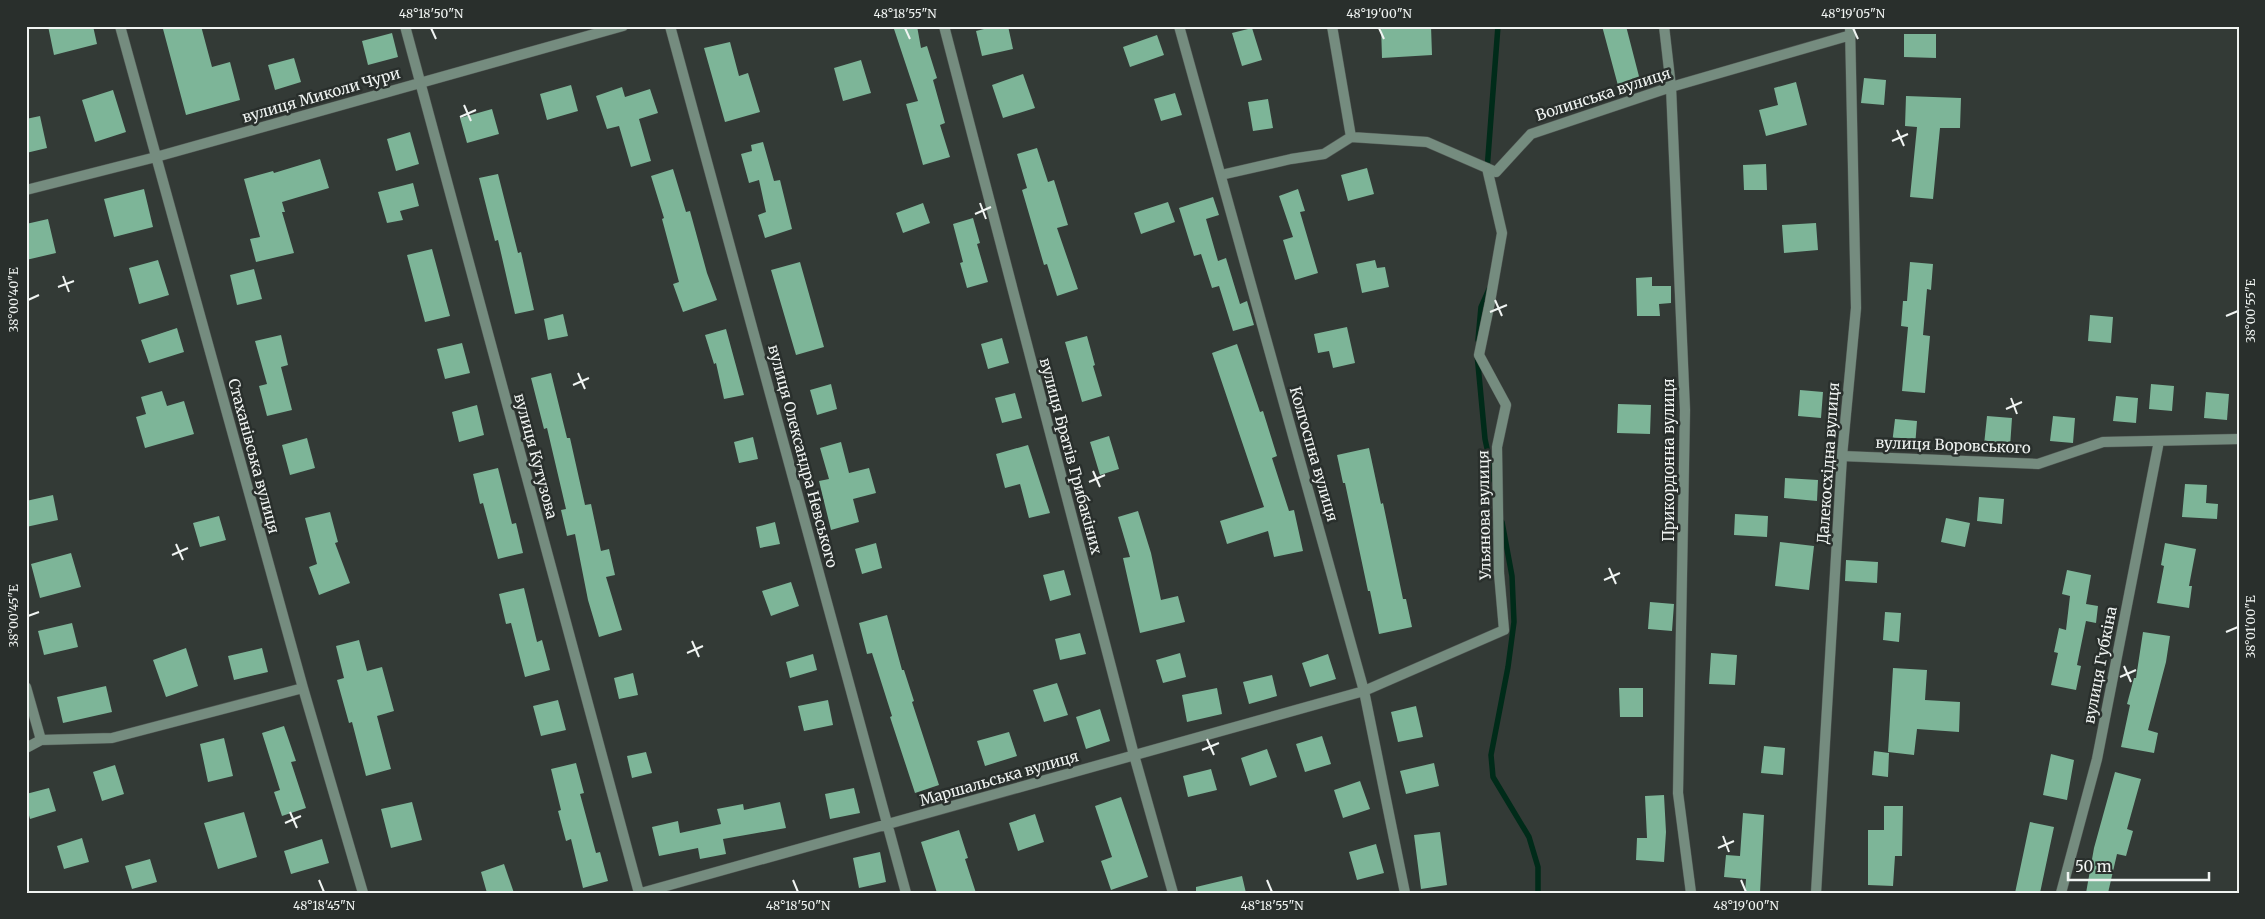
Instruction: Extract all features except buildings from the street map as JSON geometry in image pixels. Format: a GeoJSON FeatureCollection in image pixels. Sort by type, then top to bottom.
{"type":"FeatureCollection","features":[{"type":"Feature","properties":{"kind":"street","name":"Стаханівська вулиця"},"geometry":{"type":"LineString","coordinates":[[120,26],[303,688],[363,893]]}},
{"type":"Feature","properties":{"kind":"street","name":"вулиця Кутузова"},"geometry":{"type":"LineString","coordinates":[[405,26],[640,893]]}},
{"type":"Feature","properties":{"kind":"street","name":"вулиця Миколи Чури"},"geometry":{"type":"LineString","coordinates":[[26,190],[156,157],[623,26]]}},
{"type":"Feature","properties":{"kind":"street","name":"вулиця Олександра Невського"},"geometry":{"type":"LineString","coordinates":[[670,26],[906,893]]}},
{"type":"Feature","properties":{"kind":"street","name":"вулиця Братів Грибакіних"},"geometry":{"type":"LineString","coordinates":[[944,26],[1134,755],[1173,893]]}},
{"type":"Feature","properties":{"kind":"street","name":"Колгоспна вулиця"},"geometry":{"type":"LineString","coordinates":[[1179,26],[1364,691],[1405,893]]}},
{"type":"Feature","properties":{"kind":"street"},"geometry":{"type":"LineString","coordinates":[[1332,26],[1351,137]]}},
{"type":"Feature","properties":{"kind":"street","name":"Прикордонна вулиця"},"geometry":{"type":"LineString","coordinates":[[1664,26],[1671,87],[1685,410],[1678,793],[1691,893]]}},
{"type":"Feature","properties":{"kind":"street","name":"Волинська вулиця"},"geometry":{"type":"LineString","coordinates":[[1487,168],[1496,172],[1531,134],[1671,87],[1851,31]]}},
{"type":"Feature","properties":{"kind":"street","name":"Далекосхідна вулиця"},"geometry":{"type":"LineString","coordinates":[[1816,893],[1842,456],[1856,308],[1851,31]]}},
{"type":"Feature","properties":{"kind":"street"},"geometry":{"type":"LineString","coordinates":[[1221,175],[1291,159],[1324,154],[1351,137],[1427,142],[1487,168]]}},
{"type":"Feature","properties":{"kind":"street","name":"Ульянова вулиця"},"geometry":{"type":"LineString","coordinates":[[1364,691],[1504,630],[1500,573],[1497,447],[1506,405],[1479,354],[1502,233],[1487,168]]}},
{"type":"Feature","properties":{"kind":"street","name":"вулиця Воровського"},"geometry":{"type":"LineString","coordinates":[[1842,456],[2038,464],[2103,442],[2239,439]]}},
{"type":"Feature","properties":{"kind":"street","name":"вулиця Губкіна"},"geometry":{"type":"LineString","coordinates":[[2062,893],[2096,759],[2159,441]]}},
{"type":"Feature","properties":{"kind":"street"},"geometry":{"type":"LineString","coordinates":[[26,687],[41,740]]}},
{"type":"Feature","properties":{"kind":"street"},"geometry":{"type":"LineString","coordinates":[[26,748],[41,740],[112,738],[303,688]]}},
{"type":"Feature","properties":{"kind":"street","name":"Маршальська вулиця"},"geometry":{"type":"LineString","coordinates":[[640,893],[1364,691]]}},
{"type":"Feature","properties":{"kind":"waterway"},"geometry":{"type":"LineString","coordinates":[[1487,170],[1498,26]]}},
{"type":"Feature","properties":{"kind":"waterway"},"geometry":{"type":"LineString","coordinates":[[1478,340],[1481,307],[1489,289]]}},
{"type":"Feature","properties":{"kind":"waterway"},"geometry":{"type":"LineString","coordinates":[[1477,354],[1485,439],[1494,481]]}},
{"type":"Feature","properties":{"kind":"waterway"},"geometry":{"type":"LineString","coordinates":[[1502,522],[1512,576],[1514,622],[1508,667],[1491,755],[1493,777],[1529,837],[1538,867],[1538,893]]}}]}
